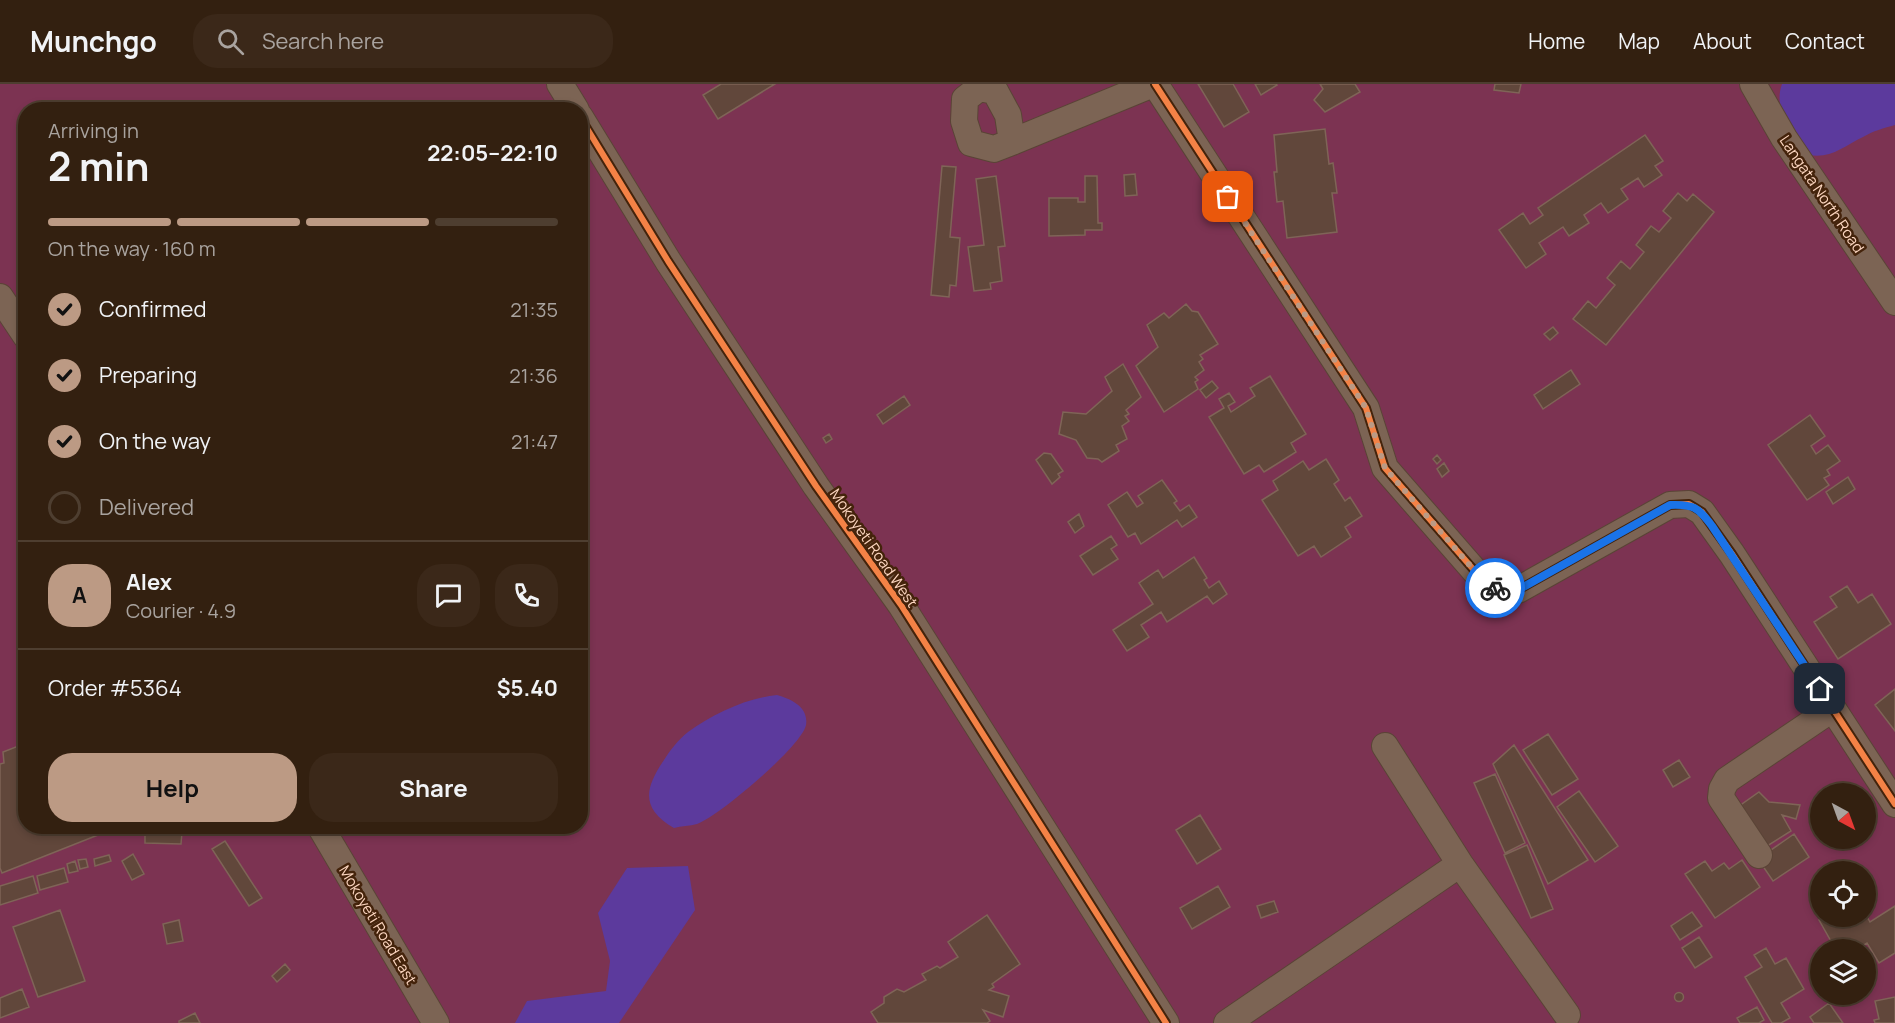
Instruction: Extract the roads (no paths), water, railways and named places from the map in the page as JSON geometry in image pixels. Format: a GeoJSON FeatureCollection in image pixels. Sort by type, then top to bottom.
{"type":"FeatureCollection","features":[{"type":"Feature","properties":{"kind":"street"},"geometry":{"type":"LineString","coordinates":[[560,84],[571,102]]}},
{"type":"Feature","properties":{"kind":"street"},"geometry":{"type":"LineString","coordinates":[[1012,142],[1154,84],[1366,408],[1385,468],[1480,577],[1495,588],[1518,590],[1670,505],[1689,504],[1702,512],[1726,546],[1895,804]]}},
{"type":"Feature","properties":{"kind":"street","name":"Langata North Road"},"geometry":{"type":"LineString","coordinates":[[1753,84],[1784,138],[1895,302]]}},
{"type":"Feature","properties":{"kind":"street","name":"Mokoyeti Road West"},"geometry":{"type":"LineString","coordinates":[[588,130],[668,261],[816,486],[901,605],[1166,1023]]}},
{"type":"Feature","properties":{"kind":"street"},"geometry":{"type":"LineString","coordinates":[[0,297],[18,324]]}},
{"type":"Feature","properties":{"kind":"street"},"geometry":{"type":"LineString","coordinates":[[1760,855],[1721,798],[1722,789],[1727,780],[1832,709]]}},
{"type":"Feature","properties":{"kind":"street"},"geometry":{"type":"LineString","coordinates":[[1384,746],[1460,864],[1567,1016]]}},
{"type":"Feature","properties":{"kind":"street","name":"Mokoyeti Road East"},"geometry":{"type":"LineString","coordinates":[[325,834],[436,1023]]}},
{"type":"Feature","properties":{"kind":"street"},"geometry":{"type":"LineString","coordinates":[[1227,1023],[1460,864]]}}]}
